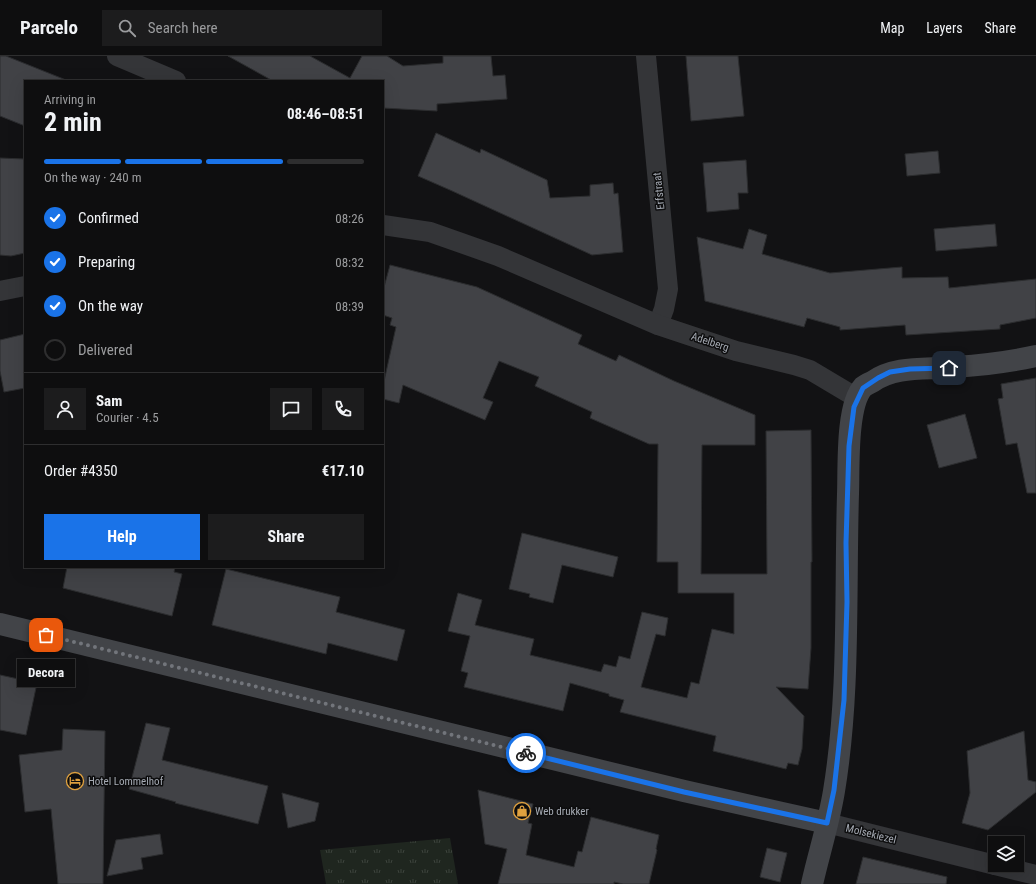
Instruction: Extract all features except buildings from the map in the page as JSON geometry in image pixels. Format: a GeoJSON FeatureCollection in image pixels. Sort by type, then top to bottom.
{"type":"FeatureCollection","features":[{"type":"Feature","properties":{"kind":"main road"},"geometry":{"type":"LineString","coordinates":[[812,884],[834,790],[844,700],[849,446],[854,407],[857,398],[863,388],[890,372],[910,369],[949,368],[991,364],[1036,356]]}},
{"type":"Feature","properties":{"kind":"main road","name":"Molsekiezel"},"geometry":{"type":"LineString","coordinates":[[0,624],[684,792],[827,823]]}},
{"type":"Feature","properties":{"kind":"street"},"geometry":{"type":"LineString","coordinates":[[117,56],[174,80]]}},
{"type":"Feature","properties":{"kind":"street","name":"Erfstraat"},"geometry":{"type":"LineString","coordinates":[[646,56],[668,289],[664,309],[658,325]]}},
{"type":"Feature","properties":{"kind":"street","name":"Adelberg"},"geometry":{"type":"LineString","coordinates":[[384,225],[430,232],[498,256],[658,325],[736,351],[794,364],[810,370],[857,398]]}},
{"type":"Feature","properties":{"kind":"street"},"geometry":{"type":"LineString","coordinates":[[0,291],[24,286]]}},
{"type":"Feature","properties":{"kind":"street","name":"Molsekiezel"},"geometry":{"type":"LineString","coordinates":[[827,823],[988,863]]}},
{"type":"Feature","properties":{"kind":"street","name":"Molsekiezel"},"geometry":{"type":"LineString","coordinates":[[1024,872],[1036,875]]}},
{"type":"Feature","properties":{"kind":"green space"},"geometry":{"type":"Polygon","coordinates":[[[450,838],[458,884],[326,884],[320,850],[450,838]]]}},
{"type":"Feature","properties":{"kind":"way so far"},"geometry":{"type":"LineString","coordinates":[[46,635],[526,753]]}},
{"type":"Feature","properties":{"kind":"place","name":"Decora"},"geometry":{"type":"Point","coordinates":[46,635]}},
{"type":"Feature","properties":{"kind":"place","name":"Hotel Lommelhof"},"geometry":{"type":"Point","coordinates":[75,781]}},
{"type":"Feature","properties":{"kind":"place","name":"Web drukker"},"geometry":{"type":"Point","coordinates":[522,811]}},
{"type":"Feature","properties":{"kind":"route"},"geometry":{"type":"LineString","coordinates":[[526,753],[684,792],[827,823],[834,790],[844,700],[849,446],[854,407],[863,388],[890,372],[910,369],[949,368]]}}]}
